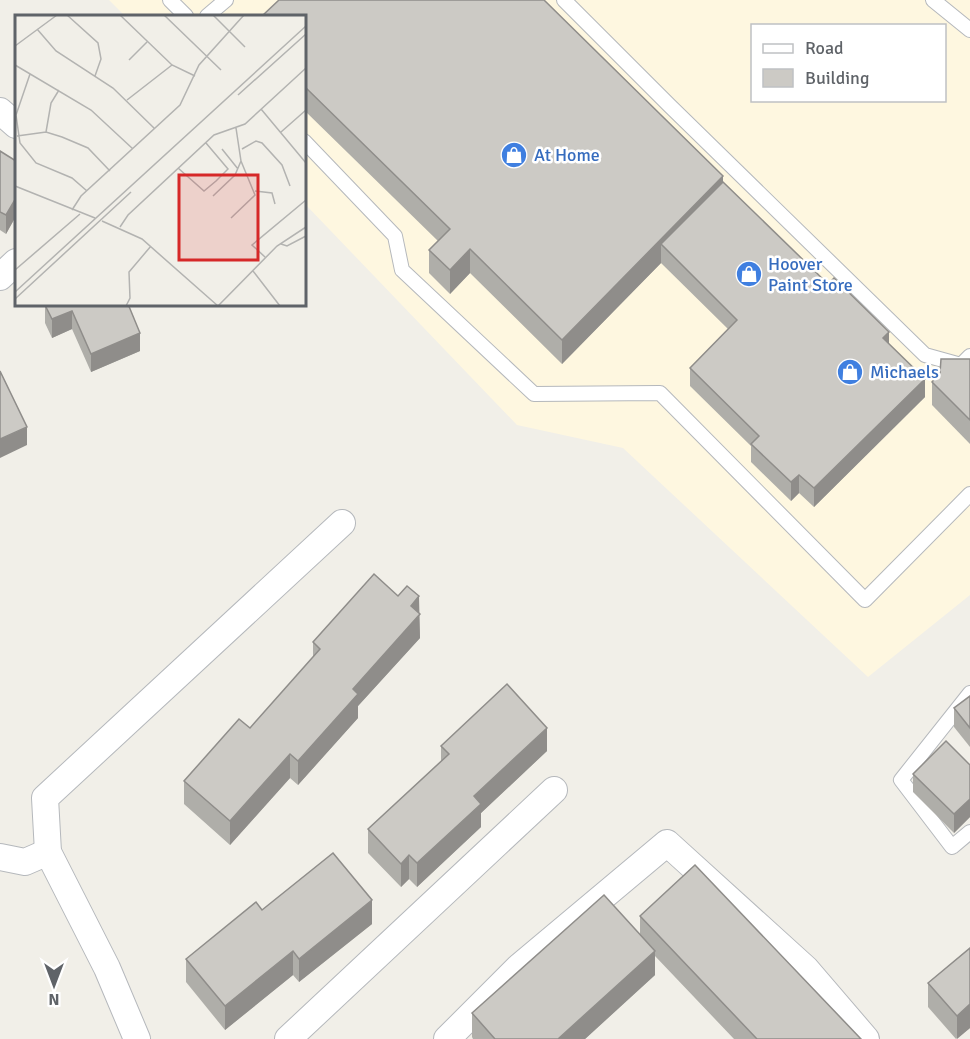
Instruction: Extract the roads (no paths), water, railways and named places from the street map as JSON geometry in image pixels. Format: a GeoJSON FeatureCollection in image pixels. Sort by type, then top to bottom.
{"type":"FeatureCollection","features":[{"type":"Feature","properties":{"kind":"street"},"geometry":{"type":"LineString","coordinates":[[0,111],[15,124]]}},
{"type":"Feature","properties":{"kind":"street"},"geometry":{"type":"LineString","coordinates":[[0,277],[15,263]]}},
{"type":"Feature","properties":{"kind":"street"},"geometry":{"type":"LineString","coordinates":[[137,1039],[107,968],[48,852],[45,798],[342,523]]}},
{"type":"Feature","properties":{"kind":"street"},"geometry":{"type":"LineString","coordinates":[[288,1039],[554,790]]}},
{"type":"Feature","properties":{"kind":"street"},"geometry":{"type":"LineString","coordinates":[[447,1039],[519,967],[667,843],[806,969],[866,1039]]}},
{"type":"Feature","properties":{"kind":"street"},"geometry":{"type":"LineString","coordinates":[[0,857],[25,862],[48,852]]}},
{"type":"Feature","properties":{"kind":"lane"},"geometry":{"type":"LineString","coordinates":[[170,0],[185,15]]}},
{"type":"Feature","properties":{"kind":"lane"},"geometry":{"type":"LineString","coordinates":[[208,15],[225,0]]}},
{"type":"Feature","properties":{"kind":"lane"},"geometry":{"type":"LineString","coordinates":[[564,0],[925,355],[961,364],[970,356]]}},
{"type":"Feature","properties":{"kind":"lane"},"geometry":{"type":"LineString","coordinates":[[933,0],[970,30]]}},
{"type":"Feature","properties":{"kind":"lane"},"geometry":{"type":"LineString","coordinates":[[306,143],[395,236],[402,270],[534,394],[660,393],[865,600],[970,495]]}},
{"type":"Feature","properties":{"kind":"lane"},"geometry":{"type":"LineString","coordinates":[[970,693],[901,780],[952,847],[970,832]]}},
{"type":"Feature","properties":{"kind":"place","name":"At Home"},"geometry":{"type":"Point","coordinates":[514,155]}},
{"type":"Feature","properties":{"kind":"place","name":"Hoover Paint Store"},"geometry":{"type":"Point","coordinates":[749,274]}},
{"type":"Feature","properties":{"kind":"place","name":"Michaels"},"geometry":{"type":"Point","coordinates":[850,372]}}]}
